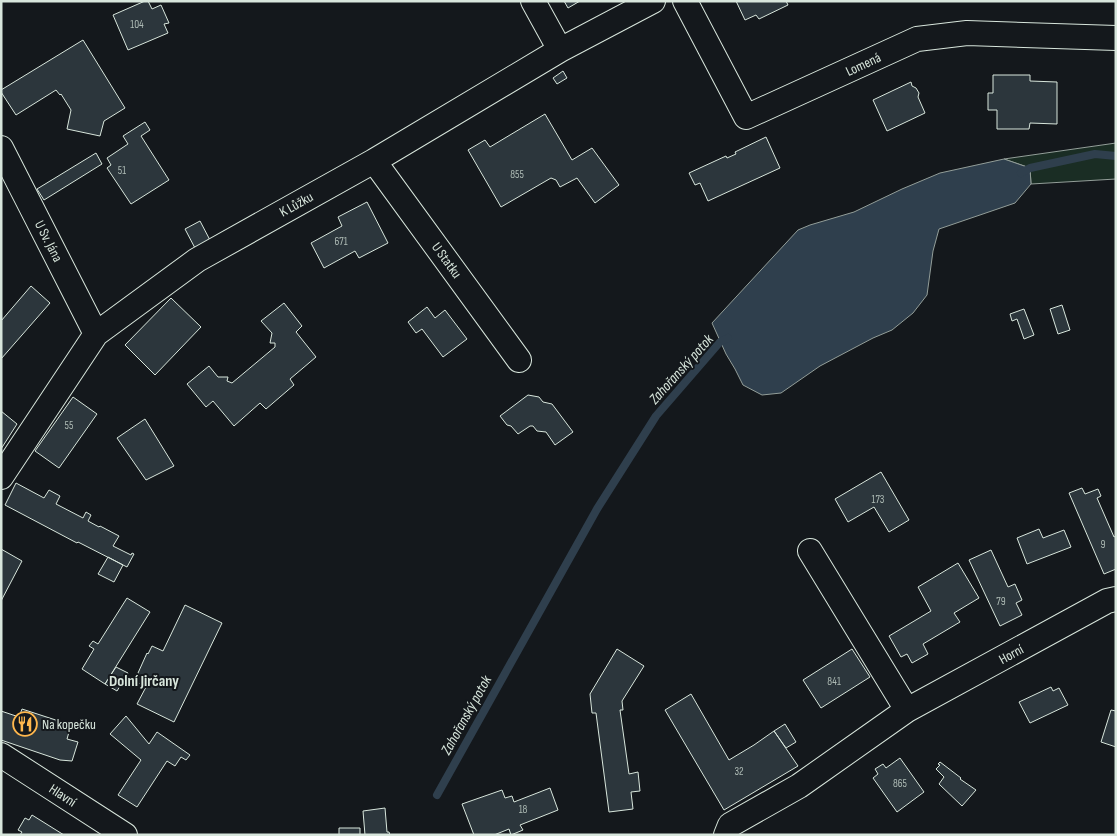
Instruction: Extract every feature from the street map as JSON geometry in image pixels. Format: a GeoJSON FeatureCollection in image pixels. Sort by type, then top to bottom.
{"type":"FeatureCollection","features":[{"type":"Feature","properties":{"kind":"street"},"geometry":{"type":"LineString","coordinates":[[533,1],[560,50]]}},
{"type":"Feature","properties":{"kind":"street","name":"K Lůžku"},"geometry":{"type":"LineString","coordinates":[[1,477],[96,334],[197,260],[374,161],[560,50],[653,1]]}},
{"type":"Feature","properties":{"kind":"street","name":"Lomená"},"geometry":{"type":"LineString","coordinates":[[685,1],[746,117],[917,39],[968,34],[1116,38]]}},
{"type":"Feature","properties":{"kind":"street","name":"U Sv. Jána"},"geometry":{"type":"LineString","coordinates":[[1,148],[96,334]]}},
{"type":"Feature","properties":{"kind":"street","name":"U Statku"},"geometry":{"type":"LineString","coordinates":[[374,161],[520,360]]}},
{"type":"Feature","properties":{"kind":"street"},"geometry":{"type":"LineString","coordinates":[[810,550],[907,710]]}},
{"type":"Feature","properties":{"kind":"street","name":"Horní"},"geometry":{"type":"LineString","coordinates":[[726,835],[730,825],[799,786],[907,710],[1107,601],[1116,599]]}},
{"type":"Feature","properties":{"kind":"street","name":"Hlavní"},"geometry":{"type":"LineString","coordinates":[[1,755],[125,835]]}},
{"type":"Feature","properties":{"kind":"green space"},"geometry":{"type":"Polygon","coordinates":[[[1116,143],[1116,179],[1031,184],[1030,168],[1004,159],[1116,143]]]}},
{"type":"Feature","properties":{"kind":"water"},"geometry":{"type":"Polygon","coordinates":[[[1004,159],[1030,168],[1031,184],[1015,203],[939,229],[933,251],[927,295],[913,313],[892,330],[820,366],[781,393],[762,395],[743,385],[712,323],[798,230],[854,212],[940,173],[1004,159]]]}},
{"type":"Feature","properties":{"kind":"building"},"geometry":{"type":"Polygon","coordinates":[[[148,1],[152,9],[161,5],[169,23],[164,24],[168,33],[128,50],[113,15],[148,1]]]}},
{"type":"Feature","properties":{"kind":"building"},"geometry":{"type":"Polygon","coordinates":[[[564,1],[580,1],[568,8],[564,1]]]}},
{"type":"Feature","properties":{"kind":"building"},"geometry":{"type":"Polygon","coordinates":[[[736,1],[786,1],[788,5],[759,19],[756,15],[745,20],[736,1]]]}},
{"type":"Feature","properties":{"kind":"building"},"geometry":{"type":"Polygon","coordinates":[[[83,40],[125,108],[104,121],[100,136],[67,129],[71,110],[61,94],[56,90],[16,115],[1,90],[83,40]]]}},
{"type":"Feature","properties":{"kind":"building"},"geometry":{"type":"Polygon","coordinates":[[[563,71],[567,78],[557,84],[553,78],[563,71]]]}},
{"type":"Feature","properties":{"kind":"building"},"geometry":{"type":"Polygon","coordinates":[[[993,75],[1030,75],[1030,81],[1057,82],[1057,124],[1030,123],[1029,129],[997,129],[997,110],[988,110],[988,93],[993,93],[993,75]]]}},
{"type":"Feature","properties":{"kind":"building"},"geometry":{"type":"Polygon","coordinates":[[[911,82],[912,86],[919,93],[918,97],[925,113],[887,131],[873,100],[911,82]]]}},
{"type":"Feature","properties":{"kind":"building"},"geometry":{"type":"Polygon","coordinates":[[[545,114],[572,160],[592,148],[619,185],[595,203],[577,178],[560,187],[556,180],[551,178],[501,207],[468,150],[485,140],[490,147],[545,114]]]}},
{"type":"Feature","properties":{"kind":"building"},"geometry":{"type":"Polygon","coordinates":[[[145,122],[150,130],[141,136],[169,180],[131,204],[107,168],[111,165],[107,158],[128,144],[123,136],[145,122]]]}},
{"type":"Feature","properties":{"kind":"building"},"geometry":{"type":"Polygon","coordinates":[[[766,137],[780,168],[708,201],[700,183],[695,185],[689,173],[726,156],[727,158],[736,154],[735,152],[766,137]]]}},
{"type":"Feature","properties":{"kind":"building"},"geometry":{"type":"Polygon","coordinates":[[[96,153],[102,164],[44,200],[37,189],[96,153]]]}},
{"type":"Feature","properties":{"kind":"building"},"geometry":{"type":"Polygon","coordinates":[[[367,202],[388,243],[359,258],[355,251],[324,268],[311,243],[342,226],[338,217],[367,202]]]}},
{"type":"Feature","properties":{"kind":"building"},"geometry":{"type":"Polygon","coordinates":[[[200,221],[211,242],[196,250],[185,229],[200,221]]]}},
{"type":"Feature","properties":{"kind":"building"},"geometry":{"type":"Polygon","coordinates":[[[31,286],[50,303],[1,359],[1,321],[31,286]]]}},
{"type":"Feature","properties":{"kind":"building"},"geometry":{"type":"Polygon","coordinates":[[[171,298],[201,327],[155,375],[125,345],[171,298]]]}},
{"type":"Feature","properties":{"kind":"building"},"geometry":{"type":"Polygon","coordinates":[[[284,303],[302,326],[296,332],[316,357],[290,379],[294,385],[266,409],[260,403],[234,426],[213,401],[206,407],[187,384],[209,366],[218,377],[228,377],[227,381],[232,383],[275,347],[275,343],[270,343],[272,333],[261,321],[284,303]]]}},
{"type":"Feature","properties":{"kind":"building"},"geometry":{"type":"Polygon","coordinates":[[[1062,305],[1070,330],[1058,334],[1050,309],[1062,305]]]}},
{"type":"Feature","properties":{"kind":"building"},"geometry":{"type":"Polygon","coordinates":[[[427,307],[435,318],[445,310],[467,339],[443,357],[422,329],[416,333],[408,322],[427,307]]]}},
{"type":"Feature","properties":{"kind":"building"},"geometry":{"type":"Polygon","coordinates":[[[1024,309],[1034,335],[1024,339],[1017,319],[1012,321],[1010,314],[1024,309]]]}},
{"type":"Feature","properties":{"kind":"building"},"geometry":{"type":"Polygon","coordinates":[[[528,395],[539,397],[543,402],[552,404],[573,432],[555,445],[546,432],[537,431],[533,426],[518,434],[511,426],[507,425],[500,416],[528,395]]]}},
{"type":"Feature","properties":{"kind":"building"},"geometry":{"type":"Polygon","coordinates":[[[73,397],[97,414],[59,468],[35,451],[73,397]]]}},
{"type":"Feature","properties":{"kind":"building"},"geometry":{"type":"Polygon","coordinates":[[[1,411],[17,424],[1,449],[1,411]]]}},
{"type":"Feature","properties":{"kind":"building"},"geometry":{"type":"Polygon","coordinates":[[[145,419],[174,466],[146,480],[117,438],[145,419]]]}},
{"type":"Feature","properties":{"kind":"building"},"geometry":{"type":"Polygon","coordinates":[[[881,472],[909,520],[889,532],[874,507],[848,522],[835,499],[881,472]]]}},
{"type":"Feature","properties":{"kind":"building"},"geometry":{"type":"Polygon","coordinates":[[[16,483],[44,498],[49,490],[60,496],[56,504],[83,518],[86,512],[91,515],[88,521],[119,536],[113,546],[131,555],[132,553],[134,554],[127,567],[5,505],[16,483]]]}},
{"type":"Feature","properties":{"kind":"building"},"geometry":{"type":"Polygon","coordinates":[[[1082,488],[1085,494],[1098,489],[1101,496],[1097,498],[1114,537],[1116,536],[1116,569],[1104,574],[1069,493],[1082,488]]]}},
{"type":"Feature","properties":{"kind":"building"},"geometry":{"type":"Polygon","coordinates":[[[1039,529],[1043,538],[1064,530],[1071,547],[1027,564],[1017,538],[1039,529]]]}},
{"type":"Feature","properties":{"kind":"building"},"geometry":{"type":"Polygon","coordinates":[[[1,549],[22,561],[1,601],[1,549]]]}},
{"type":"Feature","properties":{"kind":"building"},"geometry":{"type":"Polygon","coordinates":[[[991,550],[1008,587],[1015,584],[1022,600],[1016,603],[1022,615],[1000,626],[969,560],[991,550]]]}},
{"type":"Feature","properties":{"kind":"building"},"geometry":{"type":"Polygon","coordinates":[[[108,557],[123,565],[114,582],[98,574],[108,557]]]}},
{"type":"Feature","properties":{"kind":"building"},"geometry":{"type":"Polygon","coordinates":[[[958,563],[979,598],[954,613],[960,622],[923,644],[928,654],[912,663],[907,654],[901,657],[889,636],[931,611],[918,587],[958,563]]]}},
{"type":"Feature","properties":{"kind":"building"},"geometry":{"type":"Polygon","coordinates":[[[127,598],[150,612],[105,684],[82,669],[94,649],[89,646],[93,641],[98,644],[127,598]]]}},
{"type":"Feature","properties":{"kind":"building"},"geometry":{"type":"Polygon","coordinates":[[[185,605],[222,623],[174,722],[137,704],[146,687],[135,681],[152,646],[163,651],[185,605]]]}},
{"type":"Feature","properties":{"kind":"building"},"geometry":{"type":"Polygon","coordinates":[[[617,649],[644,666],[622,701],[623,710],[620,710],[629,774],[638,772],[640,791],[631,792],[633,809],[609,812],[596,713],[592,713],[590,694],[617,649]]]}},
{"type":"Feature","properties":{"kind":"building"},"geometry":{"type":"Polygon","coordinates":[[[852,649],[870,677],[821,708],[803,680],[852,649]]]}},
{"type":"Feature","properties":{"kind":"building"},"geometry":{"type":"Polygon","coordinates":[[[116,667],[128,673],[117,691],[105,684],[116,667]]]}},
{"type":"Feature","properties":{"kind":"building"},"geometry":{"type":"Polygon","coordinates":[[[1051,687],[1053,691],[1059,688],[1068,705],[1030,723],[1019,702],[1051,687]]]}},
{"type":"Feature","properties":{"kind":"building"},"geometry":{"type":"Polygon","coordinates":[[[691,694],[729,760],[774,731],[798,766],[724,810],[665,710],[691,694]]]}},
{"type":"Feature","properties":{"kind":"building"},"geometry":{"type":"Polygon","coordinates":[[[22,709],[71,725],[67,739],[78,742],[72,761],[60,760],[1,740],[1,711],[19,717],[22,709]]]}},
{"type":"Feature","properties":{"kind":"building"},"geometry":{"type":"Polygon","coordinates":[[[1111,710],[1116,711],[1116,747],[1101,742],[1111,710]]]}},
{"type":"Feature","properties":{"kind":"building"},"geometry":{"type":"Polygon","coordinates":[[[126,716],[149,744],[157,732],[190,755],[186,760],[181,757],[175,766],[167,761],[137,807],[118,795],[141,760],[110,734],[126,716]]]}},
{"type":"Feature","properties":{"kind":"building"},"geometry":{"type":"Polygon","coordinates":[[[785,724],[796,742],[786,748],[774,731],[785,724]]]}},
{"type":"Feature","properties":{"kind":"building"},"geometry":{"type":"Polygon","coordinates":[[[900,758],[924,792],[897,812],[873,778],[878,774],[875,769],[883,764],[886,768],[900,758]]]}},
{"type":"Feature","properties":{"kind":"building"},"geometry":{"type":"Polygon","coordinates":[[[940,762],[976,790],[962,806],[939,784],[944,777],[936,769],[940,762]]]}},
{"type":"Feature","properties":{"kind":"building"},"geometry":{"type":"Polygon","coordinates":[[[550,788],[558,810],[520,825],[523,830],[511,835],[509,829],[494,835],[474,835],[462,804],[502,790],[505,798],[512,796],[514,802],[550,788]]]}},
{"type":"Feature","properties":{"kind":"building"},"geometry":{"type":"Polygon","coordinates":[[[385,808],[387,832],[390,835],[365,835],[363,811],[385,808]]]}},
{"type":"Feature","properties":{"kind":"building"},"geometry":{"type":"Polygon","coordinates":[[[32,815],[64,835],[20,835],[22,832],[18,830],[25,818],[29,820],[32,815]]]}},
{"type":"Feature","properties":{"kind":"building"},"geometry":{"type":"Polygon","coordinates":[[[339,828],[360,828],[360,835],[339,835],[339,828]]]}},
{"type":"Feature","properties":{"kind":"waterway","name":"Zahořanský potok"},"geometry":{"type":"LineString","coordinates":[[1021,173],[1030,168],[1095,154],[1116,156]]}},
{"type":"Feature","properties":{"kind":"waterway","name":"Zahořanský potok"},"geometry":{"type":"LineString","coordinates":[[437,795],[597,509],[656,416],[720,342],[728,338]]}},
{"type":"Feature","properties":{"kind":"place","name":"Na kopečku"},"geometry":{"type":"Point","coordinates":[25,724]}},
{"type":"Feature","properties":{"kind":"district","name":"Dolní Jirčany"},"geometry":{"type":"Point","coordinates":[144,680]}}]}
